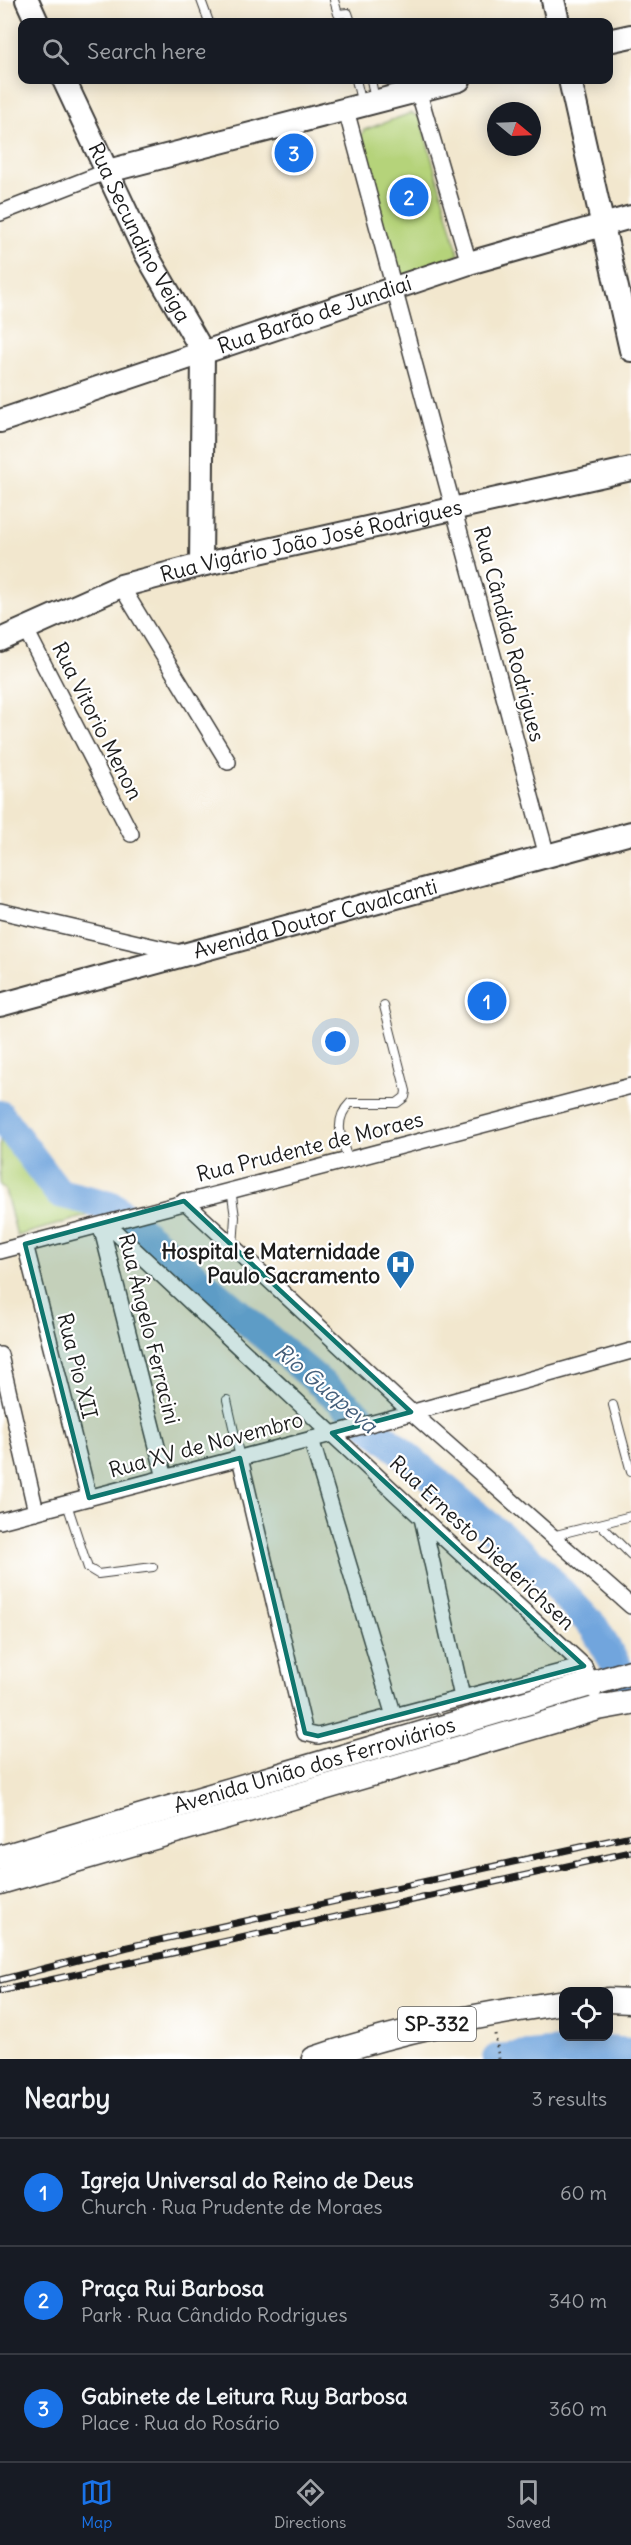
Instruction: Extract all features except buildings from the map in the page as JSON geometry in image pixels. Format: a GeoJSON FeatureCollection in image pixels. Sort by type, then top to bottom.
{"type":"FeatureCollection","features":[{"type":"Feature","properties":{"kind":"main road","name":"Avenida União dos Ferroviários"},"geometry":{"type":"LineString","coordinates":[[0,1858],[590,1678],[631,1672]]}},
{"type":"Feature","properties":{"kind":"main road","name":"Avenida União dos Ferroviários"},"geometry":{"type":"LineString","coordinates":[[0,1882],[617,1705]]}},
{"type":"Feature","properties":{"kind":"main road"},"geometry":{"type":"LineString","coordinates":[[613,2000],[631,2001]]}},
{"type":"Feature","properties":{"kind":"main road","name":"SP-332"},"geometry":{"type":"LineString","coordinates":[[314,2059],[378,2037],[492,2013],[559,2003]]}},
{"type":"Feature","properties":{"kind":"street"},"geometry":{"type":"LineString","coordinates":[[27,0],[35,18]]}},
{"type":"Feature","properties":{"kind":"street"},"geometry":{"type":"LineString","coordinates":[[553,0],[557,18]]}},
{"type":"Feature","properties":{"kind":"street"},"geometry":{"type":"LineString","coordinates":[[613,40],[631,36]]}},
{"type":"Feature","properties":{"kind":"street","name":"Rua Secundino Veiga"},"geometry":{"type":"LineString","coordinates":[[66,84],[145,252],[203,352]]}},
{"type":"Feature","properties":{"kind":"street"},"geometry":{"type":"LineString","coordinates":[[0,213],[108,171],[443,84]]}},
{"type":"Feature","properties":{"kind":"street"},"geometry":{"type":"LineString","coordinates":[[571,84],[631,350]]}},
{"type":"Feature","properties":{"kind":"street"},"geometry":{"type":"LineString","coordinates":[[418,90],[469,264]]}},
{"type":"Feature","properties":{"kind":"street","name":"Rua Cândido Rodrigues"},"geometry":{"type":"LineString","coordinates":[[361,106],[394,288],[548,856]]}},
{"type":"Feature","properties":{"kind":"street","name":"Rua Barão de Jundiaí"},"geometry":{"type":"LineString","coordinates":[[0,421],[394,288],[631,217]]}},
{"type":"Feature","properties":{"kind":"street"},"geometry":{"type":"LineString","coordinates":[[201,565],[203,352]]}},
{"type":"Feature","properties":{"kind":"street","name":"Rua Vigário João José Rodrigues"},"geometry":{"type":"LineString","coordinates":[[0,640],[121,586],[201,565],[631,469]]}},
{"type":"Feature","properties":{"kind":"street"},"geometry":{"type":"LineString","coordinates":[[121,586],[228,762]]}},
{"type":"Feature","properties":{"kind":"street","name":"Rua Vitorio Menon"},"geometry":{"type":"LineString","coordinates":[[25,628],[131,834]]}},
{"type":"Feature","properties":{"kind":"street","name":"Avenida Doutor Cavalcanti"},"geometry":{"type":"LineString","coordinates":[[0,1005],[631,833]]}},
{"type":"Feature","properties":{"kind":"street"},"geometry":{"type":"LineString","coordinates":[[0,911],[187,955]]}},
{"type":"Feature","properties":{"kind":"street","name":"Rua Prudente de Moraes"},"geometry":{"type":"LineString","coordinates":[[0,1251],[166,1208],[184,1201],[631,1086]]}},
{"type":"Feature","properties":{"kind":"street"},"geometry":{"type":"LineString","coordinates":[[184,1201],[404,1414],[552,1536],[631,1606]]}},
{"type":"Feature","properties":{"kind":"street","name":"Rua Ernesto Diederichsen"},"geometry":{"type":"LineString","coordinates":[[110,1223],[590,1678]]}},
{"type":"Feature","properties":{"kind":"street","name":"Rua Ângelo Ferracini"},"geometry":{"type":"LineString","coordinates":[[110,1223],[165,1478]]}},
{"type":"Feature","properties":{"kind":"street","name":"Rua Pio XII"},"geometry":{"type":"LineString","coordinates":[[25,1244],[89,1498]]}},
{"type":"Feature","properties":{"kind":"street","name":"Rua XV de Novembro"},"geometry":{"type":"LineString","coordinates":[[0,1521],[631,1351]]}},
{"type":"Feature","properties":{"kind":"street"},"geometry":{"type":"LineString","coordinates":[[0,1355],[36,1512]]}},
{"type":"Feature","properties":{"kind":"street"},"geometry":{"type":"LineString","coordinates":[[311,1439],[394,1716]]}},
{"type":"Feature","properties":{"kind":"street"},"geometry":{"type":"LineString","coordinates":[[240,1458],[301,1726],[305,1733],[318,1736],[462,1697],[590,1678],[617,1705]]}},
{"type":"Feature","properties":{"kind":"street"},"geometry":{"type":"LineString","coordinates":[[422,1518],[462,1697]]}},
{"type":"Feature","properties":{"kind":"lane"},"geometry":{"type":"LineString","coordinates":[[201,0],[208,18]]}},
{"type":"Feature","properties":{"kind":"lane"},"geometry":{"type":"LineString","coordinates":[[334,0],[338,14],[348,13],[350,18]]}},
{"type":"Feature","properties":{"kind":"lane"},"geometry":{"type":"LineString","coordinates":[[357,84],[361,106]]}},
{"type":"Feature","properties":{"kind":"lane"},"geometry":{"type":"LineString","coordinates":[[361,106],[369,84]]}},
{"type":"Feature","properties":{"kind":"lane"},"geometry":{"type":"LineString","coordinates":[[348,1159],[339,1124],[343,1110],[350,1103],[397,1103],[405,1097],[384,1006]]}},
{"type":"Feature","properties":{"kind":"lane"},"geometry":{"type":"LineString","coordinates":[[231,1189],[235,1217],[233,1246]]}},
{"type":"Feature","properties":{"kind":"lane"},"geometry":{"type":"LineString","coordinates":[[227,1400],[240,1458]]}},
{"type":"Feature","properties":{"kind":"lane"},"geometry":{"type":"LineString","coordinates":[[613,1405],[628,1446],[631,1472]]}},
{"type":"Feature","properties":{"kind":"lane"},"geometry":{"type":"LineString","coordinates":[[68,1504],[88,1568],[92,1572],[98,1574],[153,1567]]}},
{"type":"Feature","properties":{"kind":"lane"},"geometry":{"type":"LineString","coordinates":[[552,1536],[631,1516]]}},
{"type":"Feature","properties":{"kind":"lane"},"geometry":{"type":"LineString","coordinates":[[601,1525],[631,1555]]}},
{"type":"Feature","properties":{"kind":"path"},"geometry":{"type":"LineString","coordinates":[[492,2013],[499,2059]]}},
{"type":"Feature","properties":{"kind":"highlighted area"},"geometry":{"type":"Polygon","coordinates":[[[184,1201],[411,1412],[332,1433],[584,1666],[318,1736],[305,1733],[240,1458],[89,1498],[25,1244],[184,1201]]]}},
{"type":"Feature","properties":{"kind":"green space"},"geometry":{"type":"Polygon","coordinates":[[[411,113],[420,117],[459,255],[407,278],[394,273],[359,140],[364,130],[411,113]]]}},
{"type":"Feature","properties":{"kind":"green space"},"geometry":{"type":"Polygon","coordinates":[[[0,1133],[18,1158],[59,1202],[104,1211],[17,1236],[5,1190],[0,1185],[0,1133]]]}},
{"type":"Feature","properties":{"kind":"waterway","name":"Rio Guapeva"},"geometry":{"type":"LineString","coordinates":[[0,1115],[59,1193],[112,1206],[536,1566],[594,1627],[631,1691]]}},
{"type":"Feature","properties":{"kind":"waterway"},"geometry":{"type":"LineString","coordinates":[[497,2059],[594,2050],[631,2053]]}},
{"type":"Feature","properties":{"kind":"railway"},"geometry":{"type":"LineString","coordinates":[[0,1980],[128,1947],[631,1836]]}},
{"type":"Feature","properties":{"kind":"railway"},"geometry":{"type":"LineString","coordinates":[[0,1991],[631,1852]]}},
{"type":"Feature","properties":{"kind":"place","name":"Gabinete de Leitura Ruy Barbosa"},"geometry":{"type":"Point","coordinates":[294,153]}},
{"type":"Feature","properties":{"kind":"place","name":"Praça Rui Barbosa"},"geometry":{"type":"Point","coordinates":[409,197]}},
{"type":"Feature","properties":{"kind":"place","name":"Igreja Universal do Reino de Deus"},"geometry":{"type":"Point","coordinates":[487,1001]}},
{"type":"Feature","properties":{"kind":"place","name":"Hospital e Maternidade Paulo Sacramento"},"geometry":{"type":"Point","coordinates":[401,1290]}}]}
